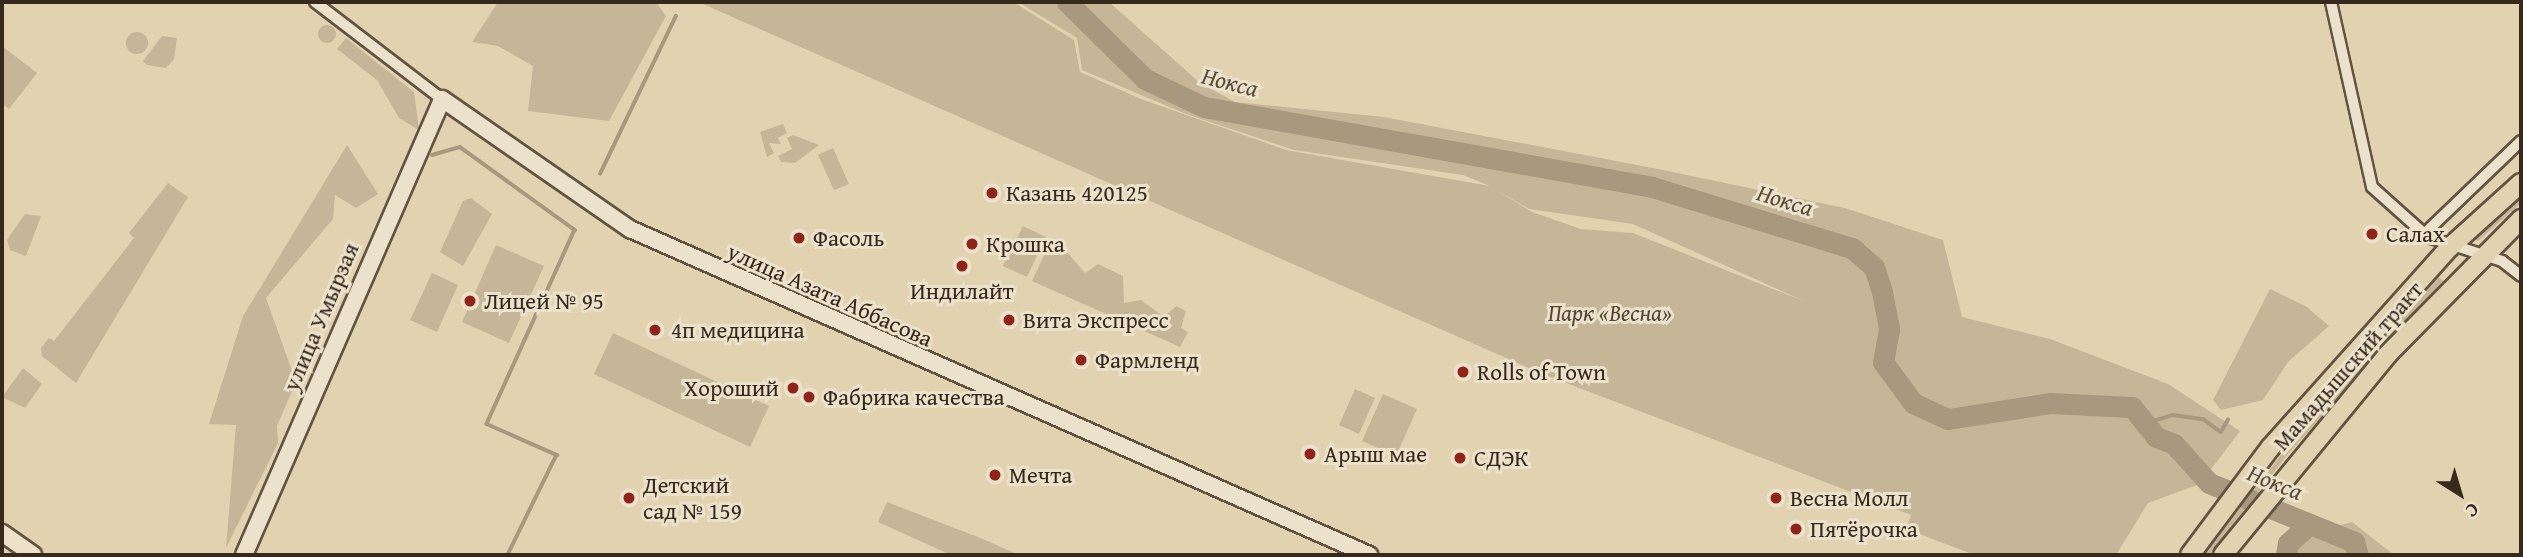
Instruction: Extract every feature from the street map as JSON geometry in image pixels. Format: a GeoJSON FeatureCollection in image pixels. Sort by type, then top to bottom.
{"type":"FeatureCollection","features":[{"type":"Feature","properties":{"kind":"main road","name":"Мамадышский тракт"},"geometry":{"type":"LineString","coordinates":[[2190,555],[2270,448],[2449,248],[2521,183]]}},
{"type":"Feature","properties":{"kind":"main road","name":"Мамадышский тракт"},"geometry":{"type":"LineString","coordinates":[[2226,550],[2293,466],[2483,254],[2521,219]]}},
{"type":"Feature","properties":{"kind":"street","name":"улица Азата Аббасова"},"geometry":{"type":"LineString","coordinates":[[315,2],[442,99],[630,229],[1369,555]]}},
{"type":"Feature","properties":{"kind":"street"},"geometry":{"type":"LineString","coordinates":[[2331,2],[2372,187],[2424,234],[2449,248],[2483,254],[2521,276]]}},
{"type":"Feature","properties":{"kind":"street","name":"улица Умырзая"},"geometry":{"type":"LineString","coordinates":[[244,555],[442,99]]}},
{"type":"Feature","properties":{"kind":"street"},"geometry":{"type":"LineString","coordinates":[[2424,234],[2521,141]]}},
{"type":"Feature","properties":{"kind":"street"},"geometry":{"type":"LineString","coordinates":[[2,533],[33,555]]}},
{"type":"Feature","properties":{"kind":"green space"},"geometry":{"type":"Polygon","coordinates":[[[498,2],[656,2],[666,16],[609,121],[528,111],[533,66],[498,46],[472,42],[498,2]]]}},
{"type":"Feature","properties":{"kind":"green space","name":"Парк «Весна»"},"geometry":{"type":"Polygon","coordinates":[[[1013,2],[1074,40],[1080,72],[1141,99],[1286,150],[1490,186],[1463,175],[1294,150],[1186,114],[1082,70],[1077,38],[1018,2],[1109,2],[1200,83],[1235,102],[1384,117],[1658,169],[1845,208],[1943,240],[1962,317],[2050,339],[2168,384],[2240,431],[2200,484],[2148,503],[2116,555],[1975,555],[1906,529],[1911,515],[1540,373],[703,4],[1013,2]],[[1496,190],[1532,212],[1581,229],[1633,233],[1806,302],[1633,224],[1529,209],[1496,190]]]}},
{"type":"Feature","properties":{"kind":"green space"},"geometry":{"type":"Polygon","coordinates":[[[327,25],[333,28],[336,34],[333,40],[327,43],[321,40],[318,34],[321,28],[327,25]]]}},
{"type":"Feature","properties":{"kind":"green space"},"geometry":{"type":"Polygon","coordinates":[[[137,32],[147,39],[148,43],[141,53],[137,54],[127,47],[126,43],[133,33],[137,32]]]}},
{"type":"Feature","properties":{"kind":"green space"},"geometry":{"type":"Polygon","coordinates":[[[162,36],[177,38],[174,59],[166,68],[147,65],[143,61],[162,36]]]}},
{"type":"Feature","properties":{"kind":"green space"},"geometry":{"type":"Polygon","coordinates":[[[346,38],[414,92],[419,130],[399,118],[377,80],[337,49],[346,38]]]}},
{"type":"Feature","properties":{"kind":"green space"},"geometry":{"type":"Polygon","coordinates":[[[2,46],[37,73],[9,109],[2,104],[2,46]]]}},
{"type":"Feature","properties":{"kind":"green space"},"geometry":{"type":"Polygon","coordinates":[[[783,124],[787,133],[778,138],[781,144],[769,143],[774,153],[767,157],[760,132],[783,124]]]}},
{"type":"Feature","properties":{"kind":"green space"},"geometry":{"type":"Polygon","coordinates":[[[793,135],[819,145],[795,163],[781,162],[778,156],[792,149],[787,138],[793,135]]]}},
{"type":"Feature","properties":{"kind":"green space"},"geometry":{"type":"Polygon","coordinates":[[[347,145],[378,194],[356,208],[335,195],[333,219],[266,298],[296,382],[277,426],[278,443],[226,548],[236,425],[209,424],[243,316],[347,145]]]}},
{"type":"Feature","properties":{"kind":"green space"},"geometry":{"type":"Polygon","coordinates":[[[833,148],[849,184],[834,190],[818,155],[833,148]]]}},
{"type":"Feature","properties":{"kind":"green space"},"geometry":{"type":"Polygon","coordinates":[[[168,183],[188,197],[76,383],[42,356],[41,348],[49,338],[54,341],[134,238],[129,233],[168,183]]]}},
{"type":"Feature","properties":{"kind":"green space"},"geometry":{"type":"Polygon","coordinates":[[[2521,195],[2521,203],[2478,241],[2473,237],[2521,195]]]}},
{"type":"Feature","properties":{"kind":"green space"},"geometry":{"type":"Polygon","coordinates":[[[471,198],[492,214],[463,266],[440,252],[463,201],[471,198]]]}},
{"type":"Feature","properties":{"kind":"green space"},"geometry":{"type":"Polygon","coordinates":[[[25,214],[41,216],[26,256],[10,250],[7,240],[25,214]]]}},
{"type":"Feature","properties":{"kind":"green space"},"geometry":{"type":"Polygon","coordinates":[[[1023,226],[1046,237],[1027,277],[1003,266],[1023,226]]]}},
{"type":"Feature","properties":{"kind":"green space"},"geometry":{"type":"Polygon","coordinates":[[[496,245],[544,266],[509,343],[462,322],[496,245]]]}},
{"type":"Feature","properties":{"kind":"green space"},"geometry":{"type":"Polygon","coordinates":[[[1061,245],[1085,273],[1098,264],[1123,276],[1124,303],[1141,300],[1164,317],[1176,306],[1186,311],[1181,328],[1188,332],[1180,347],[1032,281],[1047,249],[1061,245]]]}},
{"type":"Feature","properties":{"kind":"green space"},"geometry":{"type":"Polygon","coordinates":[[[432,273],[458,285],[437,332],[410,320],[432,273]]]}},
{"type":"Feature","properties":{"kind":"green space"},"geometry":{"type":"Polygon","coordinates":[[[2439,277],[2444,282],[2287,455],[2211,555],[2204,555],[2284,451],[2439,277]]]}},
{"type":"Feature","properties":{"kind":"green space"},"geometry":{"type":"Polygon","coordinates":[[[2270,289],[2307,307],[2329,326],[2288,362],[2263,400],[2221,410],[2213,400],[2270,289]]]}},
{"type":"Feature","properties":{"kind":"green space"},"geometry":{"type":"Polygon","coordinates":[[[613,333],[769,406],[750,447],[594,374],[613,333]]]}},
{"type":"Feature","properties":{"kind":"green space"},"geometry":{"type":"Polygon","coordinates":[[[23,368],[42,384],[25,408],[2,397],[23,368]]]}},
{"type":"Feature","properties":{"kind":"green space"},"geometry":{"type":"Polygon","coordinates":[[[1355,389],[1375,398],[1359,434],[1339,425],[1355,389]]]}},
{"type":"Feature","properties":{"kind":"green space"},"geometry":{"type":"Polygon","coordinates":[[[1383,394],[1417,409],[1396,456],[1362,441],[1383,394]]]}},
{"type":"Feature","properties":{"kind":"green space"},"geometry":{"type":"Polygon","coordinates":[[[887,502],[1019,555],[951,555],[878,522],[887,502]]]}},
{"type":"Feature","properties":{"kind":"green space"},"geometry":{"type":"Polygon","coordinates":[[[2352,522],[2394,555],[2289,555],[2317,532],[2352,522]]]}},
{"type":"Feature","properties":{"kind":"waterway","name":"Нокса"},"geometry":{"type":"LineString","coordinates":[[1067,2],[1145,79],[1204,107],[1652,187],[1852,248],[1874,267],[1889,329],[1883,362],[1913,403],[1948,419],[2050,403],[2132,407],[2156,437],[2174,444],[2209,483],[2354,542],[2358,555]]}},
{"type":"Feature","properties":{"kind":"waterway"},"geometry":{"type":"LineString","coordinates":[[600,174],[676,16]]}},
{"type":"Feature","properties":{"kind":"waterway"},"geometry":{"type":"LineString","coordinates":[[432,155],[460,147],[575,230],[487,424],[557,455],[508,555]]}},
{"type":"Feature","properties":{"kind":"waterway"},"geometry":{"type":"LineString","coordinates":[[2147,423],[2173,415],[2203,419],[2221,432],[2228,420]]}},
{"type":"Feature","properties":{"kind":"waterway"},"geometry":{"type":"LineString","coordinates":[[2286,555],[2288,543],[2310,524]]}},
{"type":"Feature","properties":{"kind":"place","name":"Казань 420125"},"geometry":{"type":"Point","coordinates":[992,193]}},
{"type":"Feature","properties":{"kind":"place","name":"Салах"},"geometry":{"type":"Point","coordinates":[2372,234]}},
{"type":"Feature","properties":{"kind":"place","name":"Фасоль"},"geometry":{"type":"Point","coordinates":[799,238]}},
{"type":"Feature","properties":{"kind":"place","name":"Крошка"},"geometry":{"type":"Point","coordinates":[972,244]}},
{"type":"Feature","properties":{"kind":"place","name":"Индилайт"},"geometry":{"type":"Point","coordinates":[962,266]}},
{"type":"Feature","properties":{"kind":"place","name":"Лицей № 95"},"geometry":{"type":"Point","coordinates":[470,301]}},
{"type":"Feature","properties":{"kind":"place","name":"Вита Экспресс"},"geometry":{"type":"Point","coordinates":[1009,320]}},
{"type":"Feature","properties":{"kind":"place","name":"4п медицина"},"geometry":{"type":"Point","coordinates":[655,330]}},
{"type":"Feature","properties":{"kind":"place","name":"Фармленд"},"geometry":{"type":"Point","coordinates":[1081,360]}},
{"type":"Feature","properties":{"kind":"place","name":"Rolls of Town"},"geometry":{"type":"Point","coordinates":[1463,372]}},
{"type":"Feature","properties":{"kind":"place","name":"Хороший"},"geometry":{"type":"Point","coordinates":[793,388]}},
{"type":"Feature","properties":{"kind":"place","name":"Фабрика качества"},"geometry":{"type":"Point","coordinates":[809,397]}},
{"type":"Feature","properties":{"kind":"place","name":"Арыш мае"},"geometry":{"type":"Point","coordinates":[1310,454]}},
{"type":"Feature","properties":{"kind":"place","name":"СДЭК"},"geometry":{"type":"Point","coordinates":[1460,458]}},
{"type":"Feature","properties":{"kind":"place","name":"Мечта"},"geometry":{"type":"Point","coordinates":[995,475]}},
{"type":"Feature","properties":{"kind":"place","name":"Детский сад № 159"},"geometry":{"type":"Point","coordinates":[629,498]}},
{"type":"Feature","properties":{"kind":"place","name":"Весна Молл"},"geometry":{"type":"Point","coordinates":[1776,498]}},
{"type":"Feature","properties":{"kind":"place","name":"Пятёрочка"},"geometry":{"type":"Point","coordinates":[1796,529]}}]}
